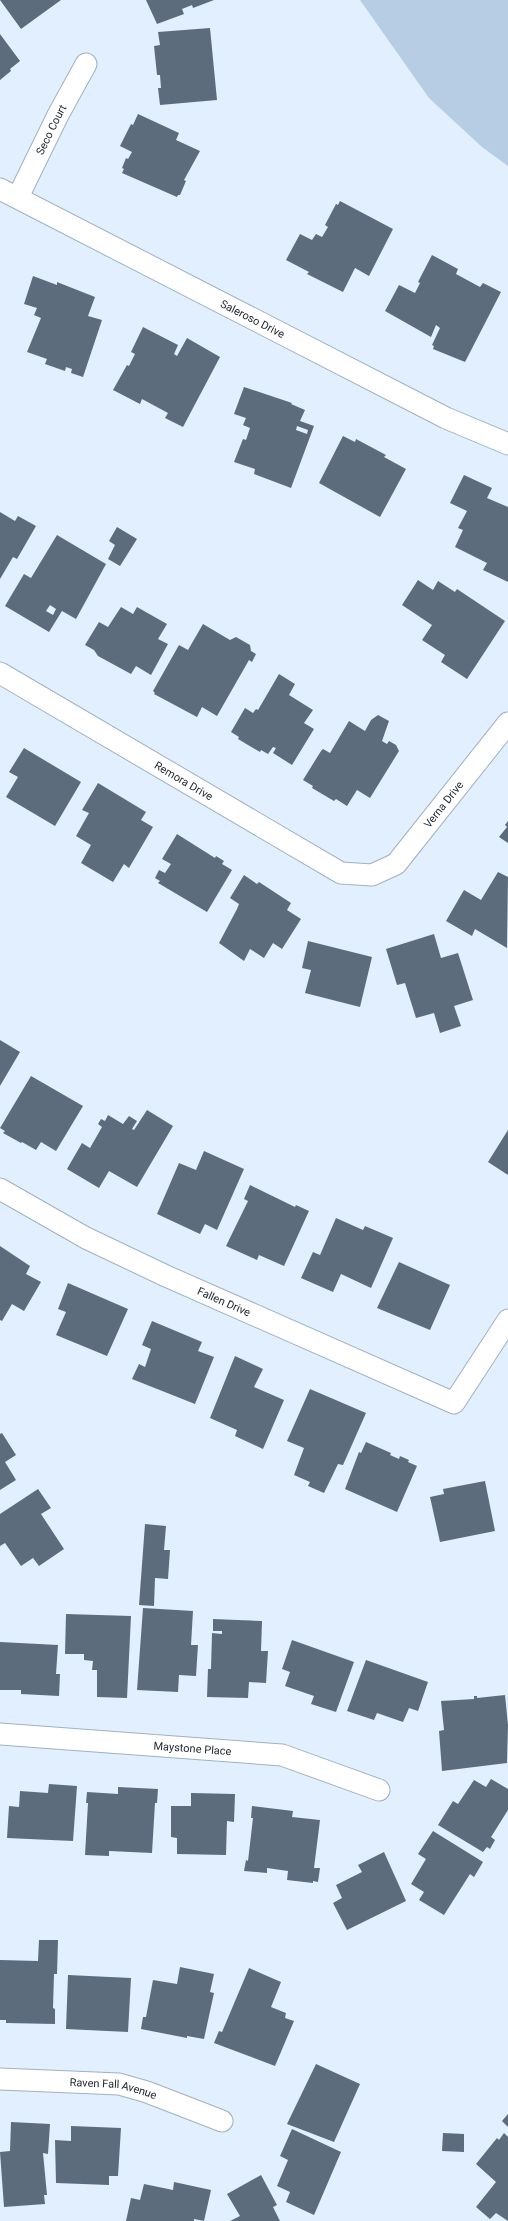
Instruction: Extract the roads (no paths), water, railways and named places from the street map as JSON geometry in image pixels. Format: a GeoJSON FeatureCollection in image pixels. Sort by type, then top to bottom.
{"type":"FeatureCollection","features":[{"type":"Feature","properties":{"kind":"street","name":"Seco Court"},"geometry":{"type":"LineString","coordinates":[[9,193],[58,115],[86,64]]}},
{"type":"Feature","properties":{"kind":"street","name":"Saleroso Drive"},"geometry":{"type":"LineString","coordinates":[[9,193],[446,418],[508,444]]}},
{"type":"Feature","properties":{"kind":"street","name":"Remora Drive"},"geometry":{"type":"LineString","coordinates":[[0,673],[341,874],[372,875]]}},
{"type":"Feature","properties":{"kind":"street","name":"Verna Drive"},"geometry":{"type":"LineString","coordinates":[[372,875],[396,864],[508,723]]}},
{"type":"Feature","properties":{"kind":"street","name":"Fallen Drive"},"geometry":{"type":"LineString","coordinates":[[0,1189],[86,1238],[159,1273],[454,1403],[508,1320]]}},
{"type":"Feature","properties":{"kind":"street","name":"Maystone Place"},"geometry":{"type":"LineString","coordinates":[[0,1734],[282,1755],[379,1790]]}},
{"type":"Feature","properties":{"kind":"street","name":"Raven Fall Avenue"},"geometry":{"type":"LineString","coordinates":[[0,2079],[119,2084],[147,2092],[222,2121]]}}]}
